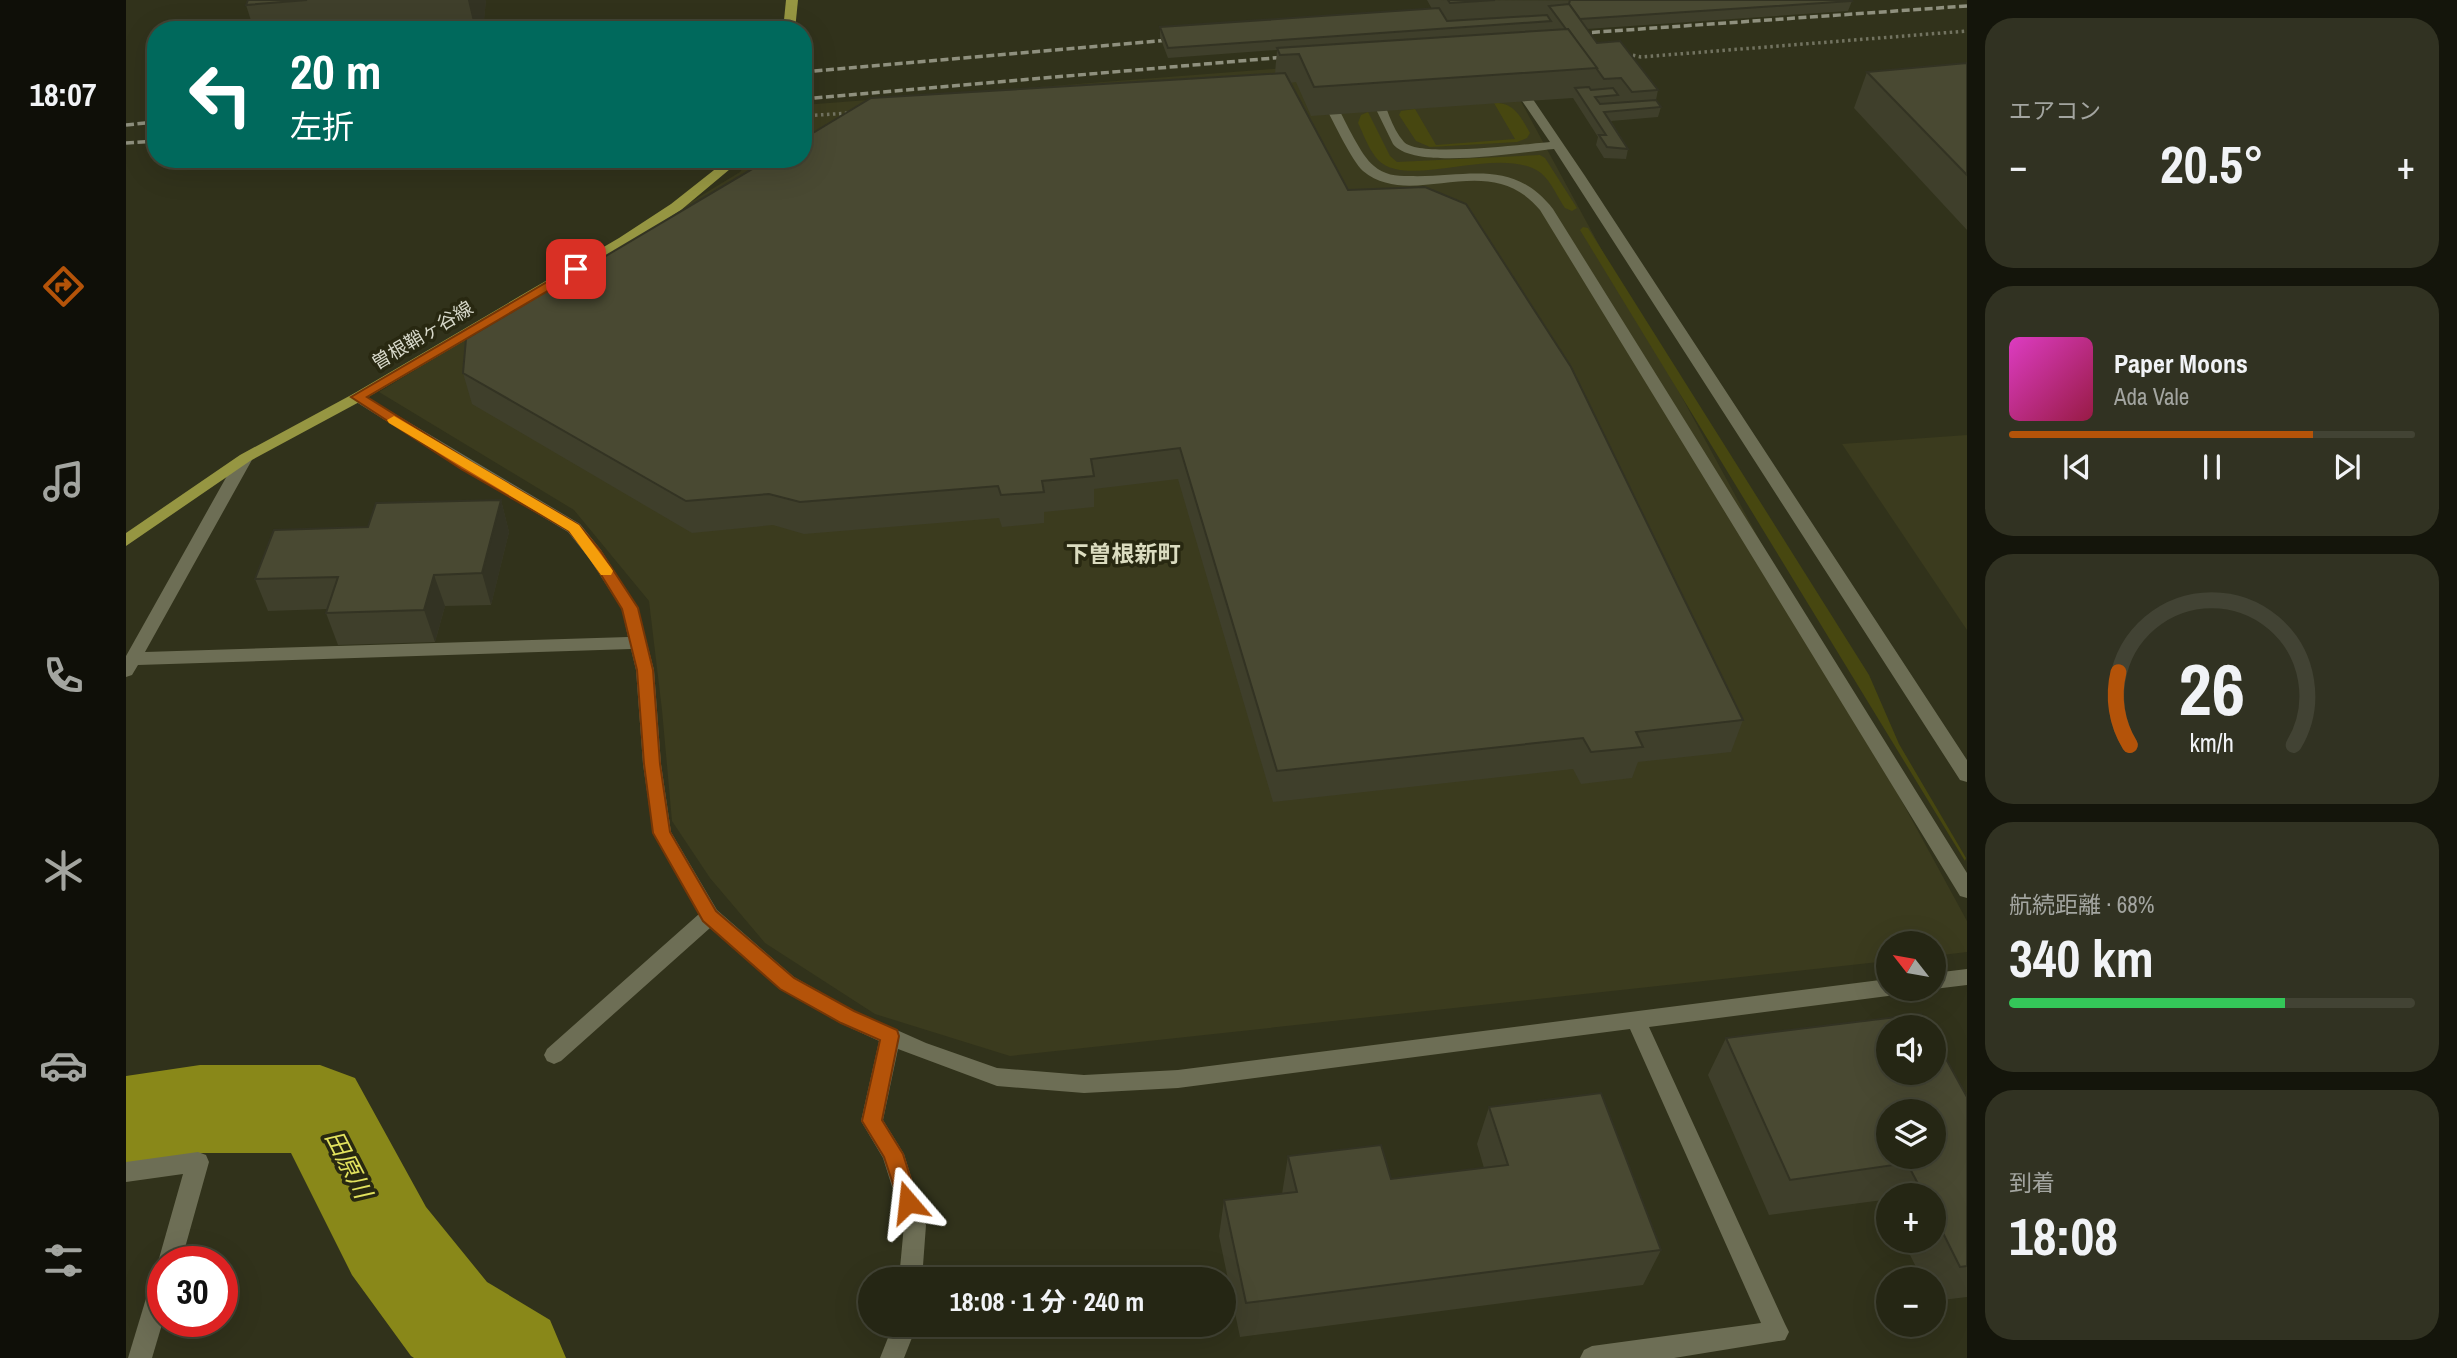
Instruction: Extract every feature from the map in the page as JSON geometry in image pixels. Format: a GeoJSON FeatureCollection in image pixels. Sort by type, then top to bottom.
{"type":"FeatureCollection","features":[{"type":"Feature","properties":{"kind":"main road"},"geometry":{"type":"LineString","coordinates":[[790,21],[792,0]]}},
{"type":"Feature","properties":{"kind":"main road","name":"曽根鞘ヶ谷線"},"geometry":{"type":"LineString","coordinates":[[126,541],[245,458],[358,397],[624,241],[676,207],[725,168]]}},
{"type":"Feature","properties":{"kind":"street"},"geometry":{"type":"LineString","coordinates":[[1497,82],[1521,92],[1558,145],[1967,775]]}},
{"type":"Feature","properties":{"kind":"street"},"geometry":{"type":"LineString","coordinates":[[1558,145],[1433,154],[1412,152],[1399,144],[1369,91],[1338,96],[1331,106],[1372,174],[1398,181],[1489,176],[1521,185],[1535,195],[1557,223],[1967,890]]}},
{"type":"Feature","properties":{"kind":"street"},"geometry":{"type":"LineString","coordinates":[[358,397],[466,465],[574,528],[595,554],[630,608],[645,670],[652,764],[662,833],[710,916],[787,983],[847,1017],[890,1036],[998,1077],[1084,1084],[1178,1079],[1876,989]]}},
{"type":"Feature","properties":{"kind":"street"},"geometry":{"type":"LineString","coordinates":[[130,665],[245,458]]}},
{"type":"Feature","properties":{"kind":"street"},"geometry":{"type":"LineString","coordinates":[[130,665],[638,643]]}},
{"type":"Feature","properties":{"kind":"street"},"geometry":{"type":"LineString","coordinates":[[554,1055],[710,916]]}},
{"type":"Feature","properties":{"kind":"street"},"geometry":{"type":"LineString","coordinates":[[1946,980],[1967,977]]}},
{"type":"Feature","properties":{"kind":"street"},"geometry":{"type":"LineString","coordinates":[[1592,1358],[1777,1332],[1636,1020]]}},
{"type":"Feature","properties":{"kind":"street"},"geometry":{"type":"LineString","coordinates":[[890,1036],[872,1121],[893,1154],[915,1225],[912,1267]]}},
{"type":"Feature","properties":{"kind":"street"},"geometry":{"type":"LineString","coordinates":[[126,1172],[198,1161],[174,1246]]}},
{"type":"Feature","properties":{"kind":"street"},"geometry":{"type":"LineString","coordinates":[[140,1358],[147,1335]]}},
{"type":"Feature","properties":{"kind":"street"},"geometry":{"type":"LineString","coordinates":[[892,1358],[900,1337]]}},
{"type":"Feature","properties":{"kind":"path"},"geometry":{"type":"LineString","coordinates":[[1622,53],[1641,57],[1967,31]]}},
{"type":"Feature","properties":{"kind":"path"},"geometry":{"type":"LineString","coordinates":[[812,116],[854,113]]}},
{"type":"Feature","properties":{"kind":"shaded area"},"geometry":{"type":"Polygon","coordinates":[[[1494,52],[1967,921],[1967,952],[1946,955],[1946,931],[1876,931],[1876,962],[1010,1056],[875,1014],[765,943],[710,878],[672,821],[649,601],[574,510],[379,392],[743,168],[812,168],[812,104],[1494,52]]]}},
{"type":"Feature","properties":{"kind":"shaded area"},"geometry":{"type":"Polygon","coordinates":[[[1494,103],[1507,105],[1516,112],[1530,133],[1527,138],[1517,142],[1430,147],[1416,141],[1399,115],[1401,111],[1415,109],[1436,145],[1515,139],[1494,103]]]}},
{"type":"Feature","properties":{"kind":"shaded area"},"geometry":{"type":"Polygon","coordinates":[[[1368,112],[1390,156],[1397,162],[1540,155],[1545,158],[1577,208],[1572,211],[1565,208],[1545,176],[1525,165],[1483,164],[1416,171],[1398,170],[1383,164],[1371,151],[1358,123],[1361,115],[1368,112]]]}},
{"type":"Feature","properties":{"kind":"shaded area"},"geometry":{"type":"Polygon","coordinates":[[[1583,227],[1588,228],[1869,675],[1899,744],[1966,858],[1965,861],[1580,230],[1583,227]]]}},
{"type":"Feature","properties":{"kind":"shaded area"},"geometry":{"type":"Polygon","coordinates":[[[1967,435],[1967,630],[1842,444],[1967,435]]]}},
{"type":"Feature","properties":{"kind":"building"},"geometry":{"type":"Polygon","coordinates":[[[248,0],[307,0],[246,5],[248,0]]]}},
{"type":"Feature","properties":{"kind":"building"},"geometry":{"type":"Polygon","coordinates":[[[1448,0],[1495,0],[1450,3],[1448,0]]]}},
{"type":"Feature","properties":{"kind":"building"},"geometry":{"type":"Polygon","coordinates":[[[1570,0],[1852,1],[1580,19],[1569,4],[1570,0]]]}},
{"type":"Feature","properties":{"kind":"building"},"geometry":{"type":"Polygon","coordinates":[[[1569,4],[1597,43],[1620,41],[1658,90],[1632,92],[1621,78],[1604,79],[1549,6],[1569,4]]]}},
{"type":"Feature","properties":{"kind":"building"},"geometry":{"type":"Polygon","coordinates":[[[1439,8],[1447,21],[1547,15],[1551,21],[1168,48],[1160,27],[1439,8]]]}},
{"type":"Feature","properties":{"kind":"building"},"geometry":{"type":"Polygon","coordinates":[[[1568,29],[1597,68],[1314,87],[1299,54],[1280,55],[1277,48],[1568,29]]]}},
{"type":"Feature","properties":{"kind":"building"},"geometry":{"type":"Polygon","coordinates":[[[1967,63],[1967,175],[1867,72],[1967,63]]]}},
{"type":"Feature","properties":{"kind":"building"},"geometry":{"type":"Polygon","coordinates":[[[1285,73],[1348,190],[1425,187],[1466,204],[1571,367],[1743,720],[1636,732],[1643,747],[1591,752],[1583,738],[1277,771],[1180,448],[1091,459],[1094,476],[1042,481],[1044,492],[1001,495],[998,486],[800,502],[769,494],[686,501],[463,373],[466,339],[754,168],[812,168],[812,134],[871,98],[1285,73]]]}},
{"type":"Feature","properties":{"kind":"building"},"geometry":{"type":"Polygon","coordinates":[[[1589,87],[1591,90],[1613,88],[1618,95],[1595,97],[1600,104],[1656,100],[1661,107],[1604,112],[1628,149],[1607,147],[1599,135],[1606,135],[1575,88],[1589,87]]]}},
{"type":"Feature","properties":{"kind":"building"},"geometry":{"type":"Polygon","coordinates":[[[501,500],[482,573],[434,575],[424,610],[326,613],[338,577],[255,579],[274,530],[368,527],[376,503],[501,500]]]}},
{"type":"Feature","properties":{"kind":"building"},"geometry":{"type":"Polygon","coordinates":[[[1876,1020],[1876,1085],[1946,1085],[1946,1059],[1967,1097],[1967,1266],[1960,1267],[1946,1239],[1946,1183],[1918,1183],[1910,1169],[1946,1169],[1946,1099],[1876,1099],[1876,1168],[1790,1180],[1726,1038],[1876,1020]]]}},
{"type":"Feature","properties":{"kind":"building"},"geometry":{"type":"Polygon","coordinates":[[[1601,1093],[1661,1250],[1246,1303],[1224,1200],[1297,1192],[1288,1156],[1381,1145],[1391,1179],[1508,1165],[1489,1107],[1601,1093]]]}},
{"type":"Feature","properties":{"kind":"waterway","name":"田原川"},"geometry":{"type":"LineString","coordinates":[[126,1120],[200,1109],[320,1109],[389,1241],[449,1319],[511,1358]]}},
{"type":"Feature","properties":{"kind":"railway"},"geometry":{"type":"LineString","coordinates":[[1569,34],[1967,6]]}},
{"type":"Feature","properties":{"kind":"railway"},"geometry":{"type":"LineString","coordinates":[[812,71],[1180,39]]}},
{"type":"Feature","properties":{"kind":"railway"},"geometry":{"type":"LineString","coordinates":[[812,98],[1297,56]]}},
{"type":"Feature","properties":{"kind":"railway"},"geometry":{"type":"LineString","coordinates":[[126,125],[147,123]]}},
{"type":"Feature","properties":{"kind":"railway"},"geometry":{"type":"LineString","coordinates":[[126,143],[147,142]]}},
{"type":"Feature","properties":{"kind":"slow traffic"},"geometry":{"type":"LineString","coordinates":[[394,420],[574,528],[606,571]]}},
{"type":"Feature","properties":{"kind":"district","name":"下曽根新町"},"geometry":{"type":"Point","coordinates":[1123,553]}},
{"type":"Feature","properties":{"kind":"route"},"geometry":{"type":"LineString","coordinates":[[576,269],[358,397],[466,465],[574,528],[595,554],[630,608],[645,670],[652,764],[662,833],[710,916],[787,983],[847,1017],[890,1036],[872,1121],[893,1154],[908,1202]]}}]}
